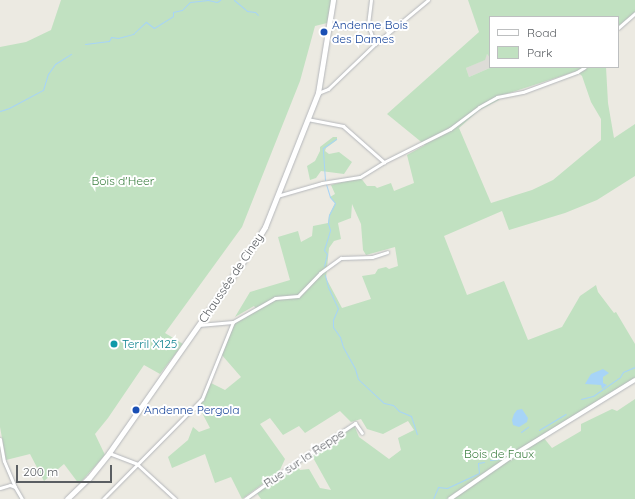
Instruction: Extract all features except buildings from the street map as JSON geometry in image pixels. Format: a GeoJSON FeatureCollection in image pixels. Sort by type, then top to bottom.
{"type":"FeatureCollection","features":[{"type":"Feature","properties":{"kind":"main road","name":"Chaussée de Ciney"},"geometry":{"type":"LineString","coordinates":[[67,499],[89,478],[109,453],[256,243],[277,196],[318,93],[333,0]]}},
{"type":"Feature","properties":{"kind":"street"},"geometry":{"type":"LineString","coordinates":[[371,0],[368,25],[375,44]]}},
{"type":"Feature","properties":{"kind":"street"},"geometry":{"type":"LineString","coordinates":[[318,93],[328,89],[375,44],[428,0]]}},
{"type":"Feature","properties":{"kind":"street"},"geometry":{"type":"LineString","coordinates":[[619,27],[635,13]]}},
{"type":"Feature","properties":{"kind":"street"},"geometry":{"type":"LineString","coordinates":[[329,24],[348,26]]}},
{"type":"Feature","properties":{"kind":"street"},"geometry":{"type":"LineString","coordinates":[[277,196],[322,183],[360,177],[384,162],[450,129],[497,97],[523,92],[577,72],[583,68]]}},
{"type":"Feature","properties":{"kind":"street"},"geometry":{"type":"LineString","coordinates":[[307,119],[343,126],[384,162]]}},
{"type":"Feature","properties":{"kind":"street"},"geometry":{"type":"LineString","coordinates":[[199,326],[233,322],[275,298],[298,296],[320,273],[342,258],[372,256],[387,252]]}},
{"type":"Feature","properties":{"kind":"street"},"geometry":{"type":"LineString","coordinates":[[103,499],[202,399],[233,322]]}},
{"type":"Feature","properties":{"kind":"street"},"geometry":{"type":"LineString","coordinates":[[450,499],[515,454],[635,380]]}},
{"type":"Feature","properties":{"kind":"street","name":"Rue sur la Reppe"},"geometry":{"type":"LineString","coordinates":[[245,499],[286,469],[355,423],[362,433]]}},
{"type":"Feature","properties":{"kind":"street"},"geometry":{"type":"LineString","coordinates":[[0,439],[4,461],[22,499]]}},
{"type":"Feature","properties":{"kind":"street"},"geometry":{"type":"LineString","coordinates":[[109,453],[137,464],[175,499]]}},
{"type":"Feature","properties":{"kind":"street"},"geometry":{"type":"LineString","coordinates":[[0,488],[10,485],[16,487]]}},
{"type":"Feature","properties":{"kind":"shaded area"},"geometry":{"type":"Polygon","coordinates":[[[487,54],[489,57],[490,68],[469,77],[466,68],[484,60],[487,54]]]}},
{"type":"Feature","properties":{"kind":"green space","name":"Bois d'Heer"},"geometry":{"type":"Polygon","coordinates":[[[61,0],[332,0],[327,23],[315,26],[300,81],[242,227],[165,333],[183,344],[160,374],[144,365],[108,418],[95,434],[105,455],[79,484],[64,464],[44,481],[30,454],[6,460],[0,427],[0,47],[26,42],[51,30],[61,0]]]}},
{"type":"Feature","properties":{"kind":"green space","name":"Bois de Faux"},"geometry":{"type":"Polygon","coordinates":[[[468,0],[635,0],[635,13],[619,27],[619,16],[489,16],[489,57],[487,54],[485,60],[466,68],[469,77],[490,68],[606,68],[608,103],[614,138],[635,124],[635,176],[597,200],[565,213],[509,230],[502,211],[444,236],[467,295],[504,281],[528,340],[562,327],[580,296],[596,285],[598,292],[614,313],[616,312],[635,344],[635,380],[543,437],[552,448],[581,431],[581,424],[612,409],[617,411],[635,399],[635,499],[261,499],[256,492],[296,464],[300,470],[309,469],[320,488],[331,490],[311,454],[354,425],[359,437],[389,459],[401,450],[398,438],[414,430],[408,421],[383,434],[367,429],[361,419],[351,422],[340,411],[305,433],[299,426],[283,435],[270,418],[260,424],[285,459],[279,472],[242,499],[231,477],[215,483],[205,454],[172,468],[168,457],[188,440],[193,427],[199,432],[210,428],[198,405],[204,398],[211,383],[225,390],[241,377],[221,354],[235,323],[257,310],[254,306],[235,317],[250,292],[290,280],[278,237],[298,231],[301,242],[312,236],[313,226],[328,223],[329,215],[335,203],[330,197],[335,194],[331,185],[360,177],[367,186],[375,186],[377,188],[391,183],[394,191],[414,183],[407,155],[425,145],[387,114],[479,32],[468,0]],[[577,71],[497,97],[499,100],[478,111],[459,128],[491,203],[532,190],[553,180],[601,140],[601,119],[591,102],[582,76],[577,71]],[[352,204],[351,218],[338,223],[341,239],[334,241],[329,248],[326,278],[342,308],[371,299],[362,276],[375,274],[378,269],[386,267],[389,269],[398,266],[395,247],[366,255],[363,250],[361,224],[352,204]]]}},
{"type":"Feature","properties":{"kind":"green space"},"geometry":{"type":"Polygon","coordinates":[[[333,137],[337,137],[337,140],[326,148],[325,151],[329,154],[339,152],[352,162],[344,174],[321,171],[316,178],[310,180],[307,166],[315,161],[320,151],[320,147],[333,137]]]}},
{"type":"Feature","properties":{"kind":"water"},"geometry":{"type":"Polygon","coordinates":[[[603,369],[609,373],[603,377],[603,383],[607,385],[602,389],[601,385],[585,384],[591,374],[603,369]]]}},
{"type":"Feature","properties":{"kind":"water"},"geometry":{"type":"Polygon","coordinates":[[[522,409],[528,418],[527,422],[519,427],[513,425],[512,420],[514,414],[517,410],[522,409]]]}},
{"type":"Feature","properties":{"kind":"waterway"},"geometry":{"type":"LineString","coordinates":[[85,44],[109,41],[111,37],[118,38],[133,34],[146,22],[154,28],[173,16],[173,12],[182,10],[190,2],[208,0],[217,2],[220,0]]}},
{"type":"Feature","properties":{"kind":"waterway"},"geometry":{"type":"LineString","coordinates":[[234,0],[247,11],[255,12],[258,15]]}},
{"type":"Feature","properties":{"kind":"waterway"},"geometry":{"type":"LineString","coordinates":[[0,111],[9,108],[43,90],[48,74],[55,64],[71,54]]}},
{"type":"Feature","properties":{"kind":"waterway"},"geometry":{"type":"LineString","coordinates":[[325,180],[323,148],[336,139]]}},
{"type":"Feature","properties":{"kind":"waterway"},"geometry":{"type":"LineString","coordinates":[[324,266],[327,254],[324,250],[330,230],[328,223],[329,215],[335,203],[330,197],[326,184]]}},
{"type":"Feature","properties":{"kind":"waterway"},"geometry":{"type":"LineString","coordinates":[[325,275],[328,287],[338,308],[333,320],[333,327],[340,337],[358,379],[384,403],[393,405],[399,411],[411,416],[417,434]]}},
{"type":"Feature","properties":{"kind":"waterway"},"geometry":{"type":"LineString","coordinates":[[581,399],[593,396],[620,377],[623,372],[635,367]]}},
{"type":"Feature","properties":{"kind":"waterway"},"geometry":{"type":"LineString","coordinates":[[539,430],[566,414]]}},
{"type":"Feature","properties":{"kind":"waterway"},"geometry":{"type":"LineString","coordinates":[[521,432],[528,427]]}},
{"type":"Feature","properties":{"kind":"waterway"},"geometry":{"type":"LineString","coordinates":[[490,460],[498,459],[514,448]]}},
{"type":"Feature","properties":{"kind":"waterway"},"geometry":{"type":"LineString","coordinates":[[433,499],[438,487],[447,488],[479,473],[478,463],[484,462]]}},
{"type":"Feature","properties":{"kind":"place","name":"Andenne Bois des Dames"},"geometry":{"type":"Point","coordinates":[324,32]}},
{"type":"Feature","properties":{"kind":"place","name":"Terril X125"},"geometry":{"type":"Point","coordinates":[114,344]}},
{"type":"Feature","properties":{"kind":"place","name":"Andenne Pergola"},"geometry":{"type":"Point","coordinates":[136,410]}}]}
